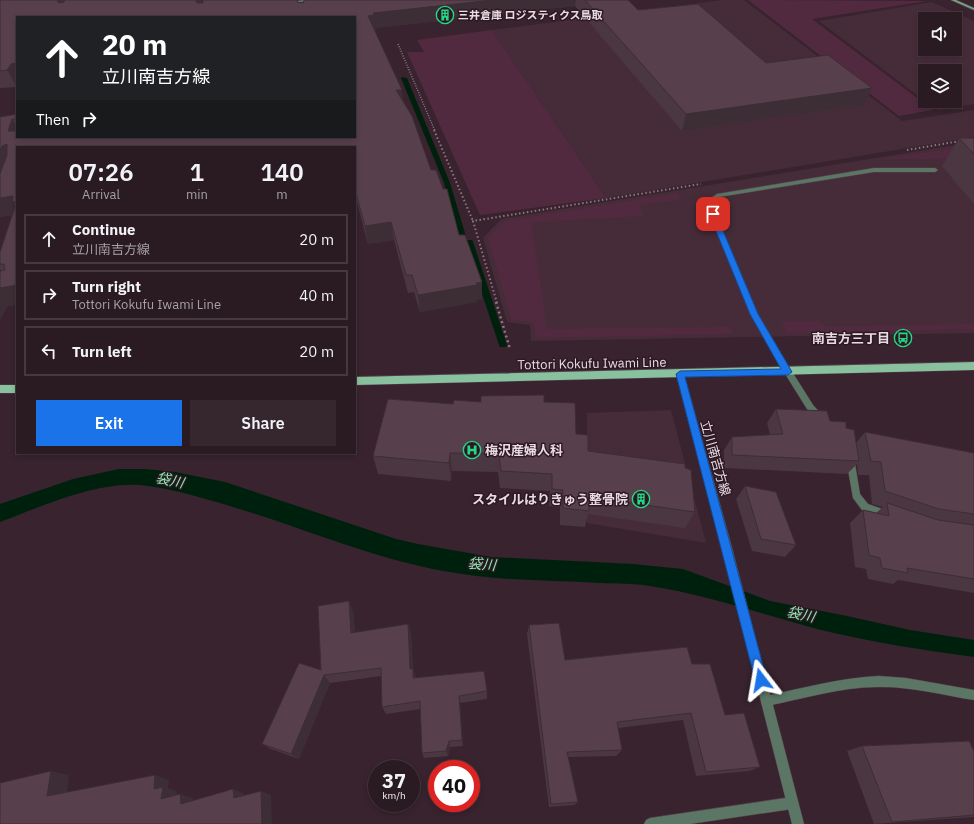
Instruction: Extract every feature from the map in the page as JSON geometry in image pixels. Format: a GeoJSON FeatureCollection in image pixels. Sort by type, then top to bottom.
{"type":"FeatureCollection","features":[{"type":"Feature","properties":{"kind":"main road"},"geometry":{"type":"LineString","coordinates":[[954,0],[974,9]]}},
{"type":"Feature","properties":{"kind":"main road","name":"Tottori Kokufu Iwami Line"},"geometry":{"type":"LineString","coordinates":[[356,381],[788,372],[974,366]]}},
{"type":"Feature","properties":{"kind":"main road"},"geometry":{"type":"LineString","coordinates":[[0,389],[16,389]]}},
{"type":"Feature","properties":{"kind":"street"},"geometry":{"type":"LineString","coordinates":[[285,3],[315,0]]}},
{"type":"Feature","properties":{"kind":"street"},"geometry":{"type":"LineString","coordinates":[[301,2],[302,9]]}},
{"type":"Feature","properties":{"kind":"street"},"geometry":{"type":"LineString","coordinates":[[826,419],[819,416],[810,407],[754,314],[708,202],[716,196],[874,170],[935,170]]}},
{"type":"Feature","properties":{"kind":"street","name":"立川南吉方線"},"geometry":{"type":"LineString","coordinates":[[680,374],[766,701]]}},
{"type":"Feature","properties":{"kind":"street"},"geometry":{"type":"LineString","coordinates":[[849,451],[856,494],[865,507],[894,517]]}},
{"type":"Feature","properties":{"kind":"street"},"geometry":{"type":"LineString","coordinates":[[798,824],[766,701],[821,689],[866,682],[905,684],[974,695]]}},
{"type":"Feature","properties":{"kind":"street"},"geometry":{"type":"LineString","coordinates":[[650,824],[792,803]]}},
{"type":"Feature","properties":{"kind":"path"},"geometry":{"type":"LineString","coordinates":[[398,44],[473,222],[510,349]]}},
{"type":"Feature","properties":{"kind":"path"},"geometry":{"type":"LineString","coordinates":[[904,151],[966,140]]}},
{"type":"Feature","properties":{"kind":"path"},"geometry":{"type":"LineString","coordinates":[[473,222],[708,183]]}},
{"type":"Feature","properties":{"kind":"shaded area"},"geometry":{"type":"Polygon","coordinates":[[[722,0],[744,0],[902,121],[974,110],[974,137],[606,198],[492,30],[722,0]]]}},
{"type":"Feature","properties":{"kind":"shaded area"},"geometry":{"type":"Polygon","coordinates":[[[748,0],[927,1],[812,19],[918,99],[918,108],[930,108],[933,110],[899,116],[748,0]]]}},
{"type":"Feature","properties":{"kind":"shaded area"},"geometry":{"type":"Polygon","coordinates":[[[932,2],[954,12],[918,12],[918,56],[962,56],[962,16],[974,21],[974,104],[962,106],[962,64],[918,64],[918,96],[819,21],[932,2]]]}},
{"type":"Feature","properties":{"kind":"shaded area"},"geometry":{"type":"Polygon","coordinates":[[[492,30],[606,198],[480,215],[407,52],[424,52],[417,40],[492,30]]]}},
{"type":"Feature","properties":{"kind":"shaded area"},"geometry":{"type":"Polygon","coordinates":[[[935,108],[950,108],[938,110],[935,108]]]}},
{"type":"Feature","properties":{"kind":"shaded area"},"geometry":{"type":"Polygon","coordinates":[[[974,142],[974,333],[531,341],[530,325],[507,322],[483,238],[501,219],[974,142]]]}},
{"type":"Feature","properties":{"kind":"shaded area"},"geometry":{"type":"Polygon","coordinates":[[[974,145],[974,158],[885,159],[974,145]]]}},
{"type":"Feature","properties":{"kind":"shaded area"},"geometry":{"type":"Polygon","coordinates":[[[678,193],[680,200],[639,204],[643,216],[531,222],[547,329],[730,327],[733,334],[536,338],[534,323],[511,319],[488,238],[505,221],[678,193]]]}},
{"type":"Feature","properties":{"kind":"shaded area"},"geometry":{"type":"Polygon","coordinates":[[[782,321],[818,321],[827,327],[974,324],[974,329],[787,333],[782,321]]]}},
{"type":"Feature","properties":{"kind":"shaded area"},"geometry":{"type":"Polygon","coordinates":[[[671,410],[706,543],[587,523],[587,413],[671,410]]]}},
{"type":"Feature","properties":{"kind":"water","name":"袋川"},"geometry":{"type":"Polygon","coordinates":[[[119,469],[145,469],[175,472],[225,482],[396,539],[491,557],[633,564],[683,569],[770,601],[910,630],[974,640],[974,657],[935,652],[821,630],[715,600],[650,586],[522,580],[483,577],[444,571],[364,551],[259,515],[187,494],[152,486],[123,485],[87,491],[51,502],[0,522],[0,504],[73,479],[119,469]]]}},
{"type":"Feature","properties":{"kind":"building"},"geometry":{"type":"Polygon","coordinates":[[[0,0],[58,0],[57,1],[59,3],[64,2],[65,0],[196,0],[198,3],[203,3],[203,0],[297,0],[297,2],[303,3],[304,0],[493,0],[373,13],[374,15],[368,16],[402,90],[396,90],[412,116],[431,170],[436,170],[443,189],[447,189],[459,235],[465,235],[482,282],[476,283],[477,285],[418,295],[412,275],[406,275],[391,222],[365,226],[356,194],[356,146],[16,146],[16,201],[12,202],[13,196],[0,198],[0,174],[7,155],[7,144],[2,146],[0,151],[0,117],[16,114],[16,119],[12,119],[8,131],[16,131],[16,138],[356,138],[356,16],[16,16],[16,63],[11,64],[7,70],[0,71],[0,0]]]}},
{"type":"Feature","properties":{"kind":"building"},"geometry":{"type":"Polygon","coordinates":[[[585,0],[628,0],[638,10],[698,4],[766,63],[828,55],[872,88],[686,114],[585,0]]]}},
{"type":"Feature","properties":{"kind":"building"},"geometry":{"type":"Polygon","coordinates":[[[959,138],[974,138],[974,154],[959,138]]]}},
{"type":"Feature","properties":{"kind":"building"},"geometry":{"type":"Polygon","coordinates":[[[16,204],[16,285],[0,288],[0,271],[5,270],[4,264],[0,264],[0,252],[16,204]]]}},
{"type":"Feature","properties":{"kind":"building"},"geometry":{"type":"Polygon","coordinates":[[[544,395],[544,402],[575,403],[576,434],[588,435],[588,451],[685,464],[685,468],[691,470],[695,512],[589,497],[589,511],[563,508],[563,490],[552,489],[552,474],[501,471],[499,454],[450,453],[449,463],[373,456],[388,399],[453,404],[454,400],[481,402],[481,396],[544,395]]]}},
{"type":"Feature","properties":{"kind":"building"},"geometry":{"type":"Polygon","coordinates":[[[776,409],[827,411],[830,421],[846,422],[846,428],[854,430],[859,461],[732,455],[732,437],[783,434],[776,409]]]}},
{"type":"Feature","properties":{"kind":"building"},"geometry":{"type":"Polygon","coordinates":[[[865,432],[974,453],[974,514],[939,509],[885,491],[881,462],[871,461],[865,432]]]}},
{"type":"Feature","properties":{"kind":"building"},"geometry":{"type":"Polygon","coordinates":[[[745,486],[776,492],[796,545],[761,539],[745,486]]]}},
{"type":"Feature","properties":{"kind":"building"},"geometry":{"type":"Polygon","coordinates":[[[887,503],[938,520],[974,525],[974,579],[907,568],[908,573],[882,568],[880,558],[869,555],[863,510],[889,516],[887,503]]]}},
{"type":"Feature","properties":{"kind":"building"},"geometry":{"type":"Polygon","coordinates":[[[349,601],[351,633],[408,624],[410,669],[413,669],[413,678],[484,671],[487,691],[459,696],[462,740],[449,741],[446,751],[422,753],[420,701],[382,707],[381,668],[324,675],[291,754],[262,744],[299,663],[321,670],[318,606],[349,601]]]}},
{"type":"Feature","properties":{"kind":"building"},"geometry":{"type":"Polygon","coordinates":[[[559,623],[565,660],[687,647],[692,664],[710,664],[725,715],[744,713],[760,767],[706,772],[691,713],[617,722],[622,750],[567,752],[578,802],[551,804],[529,625],[559,623]]]}},
{"type":"Feature","properties":{"kind":"building"},"geometry":{"type":"Polygon","coordinates":[[[969,741],[974,751],[974,815],[892,822],[862,746],[969,741]]]}},
{"type":"Feature","properties":{"kind":"building"},"geometry":{"type":"Polygon","coordinates":[[[51,771],[47,796],[155,775],[154,789],[163,787],[161,799],[180,794],[181,804],[233,789],[234,798],[261,791],[262,824],[0,824],[0,783],[51,771]]]}},
{"type":"Feature","properties":{"kind":"waterway"},"geometry":{"type":"LineString","coordinates":[[404,78],[447,183],[464,243],[469,242],[503,345]]}},
{"type":"Feature","properties":{"kind":"place","name":"三井倉庫 ロジスティクス鳥取"},"geometry":{"type":"Point","coordinates":[445,15]}},
{"type":"Feature","properties":{"kind":"place","name":"南吉方三丁目"},"geometry":{"type":"Point","coordinates":[903,338]}},
{"type":"Feature","properties":{"kind":"place","name":"梅沢産婦人科"},"geometry":{"type":"Point","coordinates":[472,450]}},
{"type":"Feature","properties":{"kind":"place","name":"スタイルはりきゅう整骨院"},"geometry":{"type":"Point","coordinates":[641,499]}},
{"type":"Feature","properties":{"kind":"route"},"geometry":{"type":"LineString","coordinates":[[713,214],[754,314],[788,372],[680,374],[761,680]]}}]}
